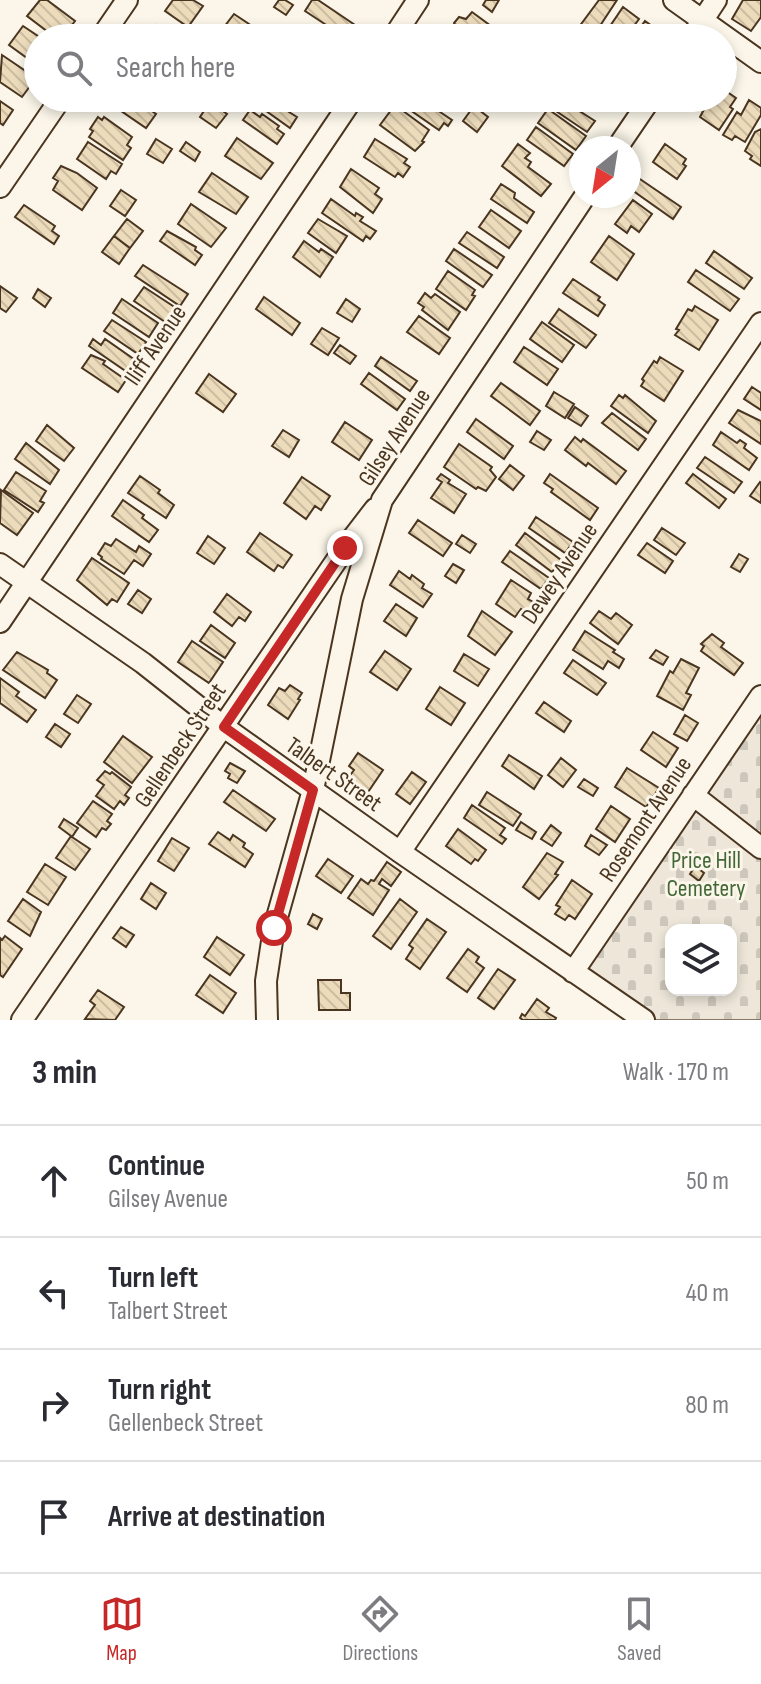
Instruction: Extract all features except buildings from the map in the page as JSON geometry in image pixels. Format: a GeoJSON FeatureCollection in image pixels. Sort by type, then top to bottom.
{"type":"FeatureCollection","features":[{"type":"Feature","properties":{"kind":"street"},"geometry":{"type":"LineString","coordinates":[[111,24],[127,0]]}},
{"type":"Feature","properties":{"kind":"street"},"geometry":{"type":"LineString","coordinates":[[402,24],[418,0]]}},
{"type":"Feature","properties":{"kind":"street"},"geometry":{"type":"LineString","coordinates":[[674,0],[709,24]]}},
{"type":"Feature","properties":{"kind":"street"},"geometry":{"type":"LineString","coordinates":[[700,24],[716,0]]}},
{"type":"Feature","properties":{"kind":"street"},"geometry":{"type":"LineString","coordinates":[[737,45],[761,62]]}},
{"type":"Feature","properties":{"kind":"street"},"geometry":{"type":"LineString","coordinates":[[0,187],[51,112]]}},
{"type":"Feature","properties":{"kind":"street","name":"Iliff Avenue"},"geometry":{"type":"LineString","coordinates":[[0,622],[344,112]]}},
{"type":"Feature","properties":{"kind":"street"},"geometry":{"type":"LineString","coordinates":[[625,136],[641,112]]}},
{"type":"Feature","properties":{"kind":"street","name":"Gilsey Avenue"},"geometry":{"type":"LineString","coordinates":[[267,1020],[266,981],[274,928],[313,790],[352,599],[382,500],[577,208]]}},
{"type":"Feature","properties":{"kind":"street","name":"Dewey Avenue"},"geometry":{"type":"LineString","coordinates":[[400,852],[761,323]]}},
{"type":"Feature","properties":{"kind":"street","name":"Gellenbeck Street"},"geometry":{"type":"LineString","coordinates":[[22,1020],[345,548],[382,500]]}},
{"type":"Feature","properties":{"kind":"street","name":"Talbert Street"},"geometry":{"type":"LineString","coordinates":[[0,564],[143,663],[224,727],[400,852],[643,1020]]}},
{"type":"Feature","properties":{"kind":"street","name":"Rosemont Avenue"},"geometry":{"type":"LineString","coordinates":[[573,972],[761,696]]}},
{"type":"Feature","properties":{"kind":"street"},"geometry":{"type":"LineString","coordinates":[[693,795],[761,848]]}},
{"type":"Feature","properties":{"kind":"green space","name":"Price Hill Cemetery"},"geometry":{"type":"Polygon","coordinates":[[[761,696],[761,1020],[643,1020],[573,972],[761,696]]]}},
{"type":"Feature","properties":{"kind":"route"},"geometry":{"type":"LineString","coordinates":[[274,928],[313,790],[224,727],[345,548]]}}]}
